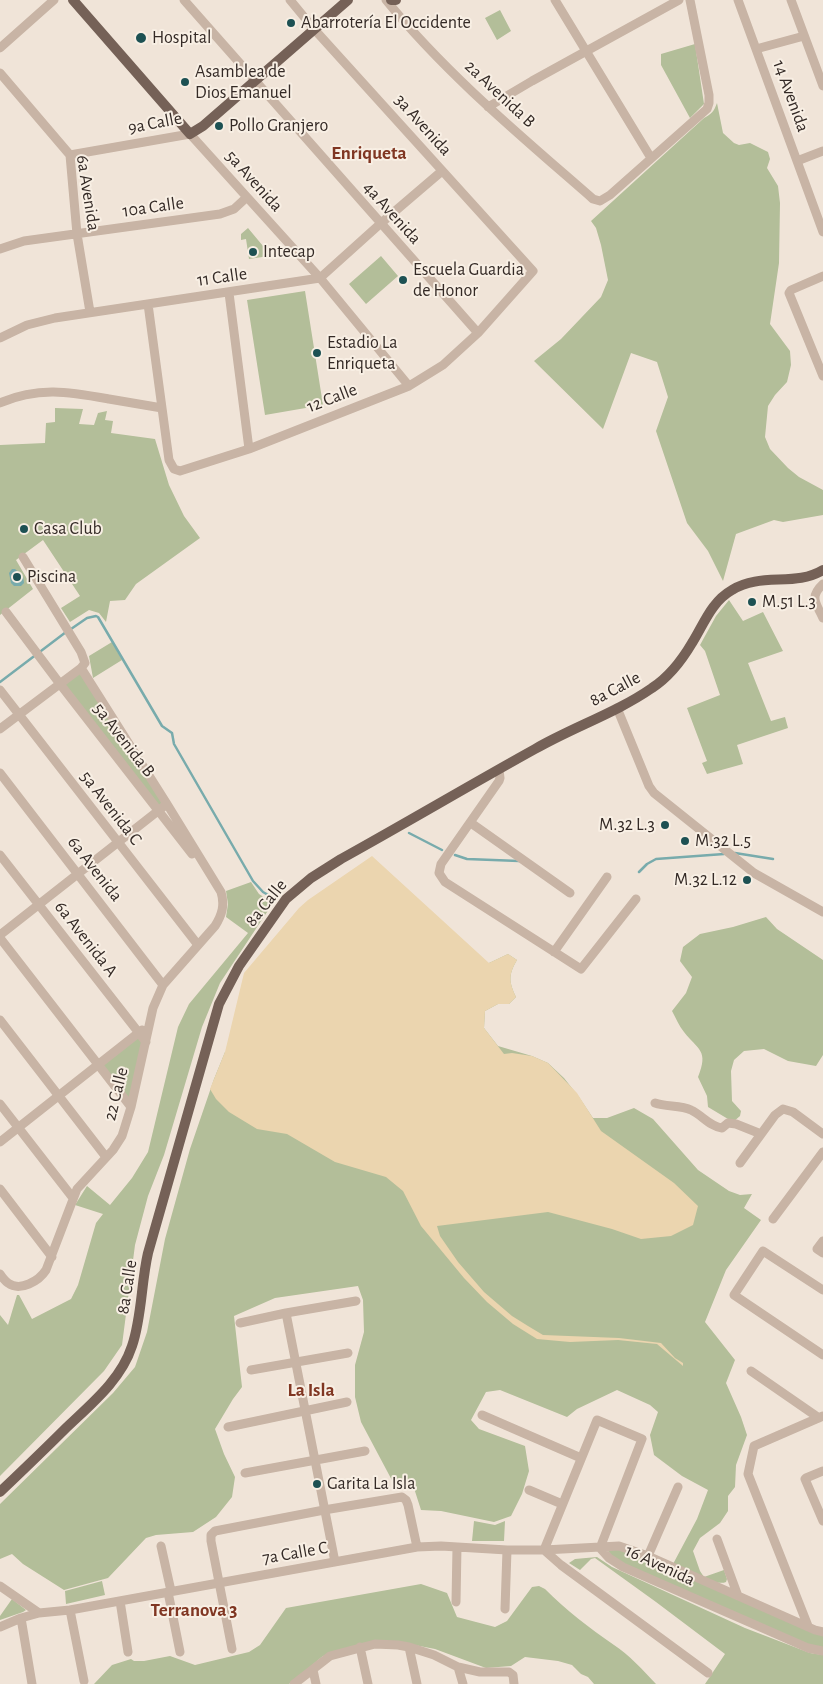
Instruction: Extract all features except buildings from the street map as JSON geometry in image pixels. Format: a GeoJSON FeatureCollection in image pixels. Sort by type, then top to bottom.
{"type":"FeatureCollection","features":[{"type":"Feature","properties":{"kind":"main road","name":"5a Avenida"},"geometry":{"type":"LineString","coordinates":[[73,0],[190,134]]}},
{"type":"Feature","properties":{"kind":"main road","name":"9a Calle"},"geometry":{"type":"LineString","coordinates":[[190,134],[203,126],[255,82],[348,0]]}},
{"type":"Feature","properties":{"kind":"main road"},"geometry":{"type":"LineString","coordinates":[[391,0],[396,0]]}},
{"type":"Feature","properties":{"kind":"main road","name":"8a Calle"},"geometry":{"type":"LineString","coordinates":[[0,1492],[99,1397],[118,1374],[128,1356],[138,1323],[147,1259],[210,1033],[231,978],[282,904],[311,878],[540,746],[653,688],[669,674],[692,644],[713,607],[733,589],[761,580],[804,578],[823,570]]}},
{"type":"Feature","properties":{"kind":"street"},"geometry":{"type":"LineString","coordinates":[[0,48],[54,0]]}},
{"type":"Feature","properties":{"kind":"street","name":"4a Avenida"},"geometry":{"type":"LineString","coordinates":[[184,0],[478,333]]}},
{"type":"Feature","properties":{"kind":"street","name":"3a Avenida"},"geometry":{"type":"LineString","coordinates":[[290,0],[533,271]]}},
{"type":"Feature","properties":{"kind":"street","name":"2a Avenida B"},"geometry":{"type":"LineString","coordinates":[[386,0],[417,36],[488,107],[593,199],[602,201],[651,158]]}},
{"type":"Feature","properties":{"kind":"street"},"geometry":{"type":"LineString","coordinates":[[555,0],[651,158],[707,109],[710,100],[690,0]]}},
{"type":"Feature","properties":{"kind":"street"},"geometry":{"type":"LineString","coordinates":[[488,107],[679,0]]}},
{"type":"Feature","properties":{"kind":"street","name":"14 Avenida"},"geometry":{"type":"LineString","coordinates":[[738,0],[823,232]]}},
{"type":"Feature","properties":{"kind":"street"},"geometry":{"type":"LineString","coordinates":[[791,0],[823,86]]}},
{"type":"Feature","properties":{"kind":"street"},"geometry":{"type":"LineString","coordinates":[[756,49],[804,36]]}},
{"type":"Feature","properties":{"kind":"street","name":"6a Avenida"},"geometry":{"type":"LineString","coordinates":[[0,73],[70,155],[78,234],[90,312]]}},
{"type":"Feature","properties":{"kind":"street","name":"9a Calle"},"geometry":{"type":"LineString","coordinates":[[70,155],[190,134]]}},
{"type":"Feature","properties":{"kind":"street","name":"5a Avenida"},"geometry":{"type":"LineString","coordinates":[[190,134],[320,278],[409,386]]}},
{"type":"Feature","properties":{"kind":"street"},"geometry":{"type":"LineString","coordinates":[[797,161],[823,151]]}},
{"type":"Feature","properties":{"kind":"street"},"geometry":{"type":"LineString","coordinates":[[320,278],[442,171]]}},
{"type":"Feature","properties":{"kind":"street","name":"10a Calle"},"geometry":{"type":"LineString","coordinates":[[0,249],[24,241],[220,214],[234,209],[247,197]]}},
{"type":"Feature","properties":{"kind":"street","name":"12 Calle"},"geometry":{"type":"LineString","coordinates":[[162,408],[169,460],[174,469],[180,471],[249,448],[409,386],[443,365],[478,333],[533,271]]}},
{"type":"Feature","properties":{"kind":"street"},"geometry":{"type":"LineString","coordinates":[[823,276],[791,290],[789,293],[823,376]]}},
{"type":"Feature","properties":{"kind":"street","name":"11 Calle"},"geometry":{"type":"LineString","coordinates":[[0,338],[27,325],[55,318],[320,278]]}},
{"type":"Feature","properties":{"kind":"street"},"geometry":{"type":"LineString","coordinates":[[229,293],[249,448]]}},
{"type":"Feature","properties":{"kind":"street"},"geometry":{"type":"LineString","coordinates":[[0,403],[15,397],[50,391],[162,408],[148,304]]}},
{"type":"Feature","properties":{"kind":"street"},"geometry":{"type":"LineString","coordinates":[[0,729],[84,664],[84,658],[23,557]]}},
{"type":"Feature","properties":{"kind":"street"},"geometry":{"type":"LineString","coordinates":[[823,584],[815,595],[814,600],[823,618]]}},
{"type":"Feature","properties":{"kind":"street","name":"5a Avenida B"},"geometry":{"type":"LineString","coordinates":[[6,612],[217,886]]}},
{"type":"Feature","properties":{"kind":"street"},"geometry":{"type":"LineString","coordinates":[[81,668],[168,804],[217,886]]}},
{"type":"Feature","properties":{"kind":"street","name":"5a Avenida C"},"geometry":{"type":"LineString","coordinates":[[0,690],[198,945]]}},
{"type":"Feature","properties":{"kind":"street"},"geometry":{"type":"LineString","coordinates":[[617,708],[650,788],[754,873],[823,912]]}},
{"type":"Feature","properties":{"kind":"street"},"geometry":{"type":"LineString","coordinates":[[499,770],[500,778],[471,823],[443,861],[439,870],[440,876],[452,887],[581,970],[636,899]]}},
{"type":"Feature","properties":{"kind":"street","name":"6a Avenida"},"geometry":{"type":"LineString","coordinates":[[0,773],[163,985]]}},
{"type":"Feature","properties":{"kind":"street"},"geometry":{"type":"LineString","coordinates":[[131,1107],[0,936],[168,804]]}},
{"type":"Feature","properties":{"kind":"street"},"geometry":{"type":"LineString","coordinates":[[471,823],[570,893]]}},
{"type":"Feature","properties":{"kind":"street","name":"6a Avenida A"},"geometry":{"type":"LineString","coordinates":[[0,855],[146,1042]]}},
{"type":"Feature","properties":{"kind":"street"},"geometry":{"type":"LineString","coordinates":[[554,952],[607,877]]}},
{"type":"Feature","properties":{"kind":"street","name":"22 Calle"},"geometry":{"type":"LineString","coordinates":[[0,1274],[7,1283],[20,1286],[38,1280],[46,1270],[52,1257],[73,1198],[83,1181],[106,1157],[122,1136],[131,1107],[155,1001],[163,985],[215,926],[221,915],[223,902],[221,892],[217,886]]}},
{"type":"Feature","properties":{"kind":"street"},"geometry":{"type":"LineString","coordinates":[[0,1020],[106,1157]]}},
{"type":"Feature","properties":{"kind":"street"},"geometry":{"type":"LineString","coordinates":[[0,1142],[148,1026]]}},
{"type":"Feature","properties":{"kind":"street"},"geometry":{"type":"LineString","coordinates":[[655,1103],[690,1109],[716,1127],[722,1128],[728,1123],[736,1124],[761,1134]]}},
{"type":"Feature","properties":{"kind":"street"},"geometry":{"type":"LineString","coordinates":[[0,1104],[73,1198]]}},
{"type":"Feature","properties":{"kind":"street"},"geometry":{"type":"LineString","coordinates":[[740,1163],[775,1115],[783,1109],[793,1112],[823,1134]]}},
{"type":"Feature","properties":{"kind":"street"},"geometry":{"type":"LineString","coordinates":[[773,1219],[823,1152]]}},
{"type":"Feature","properties":{"kind":"street"},"geometry":{"type":"LineString","coordinates":[[0,1189],[52,1257]]}},
{"type":"Feature","properties":{"kind":"street"},"geometry":{"type":"LineString","coordinates":[[823,1241],[818,1249],[823,1253]]}},
{"type":"Feature","properties":{"kind":"street"},"geometry":{"type":"LineString","coordinates":[[823,1290],[764,1251],[734,1295],[823,1355]]}},
{"type":"Feature","properties":{"kind":"street"},"geometry":{"type":"LineString","coordinates":[[240,1322],[356,1301]]}},
{"type":"Feature","properties":{"kind":"street"},"geometry":{"type":"LineString","coordinates":[[286,1313],[335,1562]]}},
{"type":"Feature","properties":{"kind":"street"},"geometry":{"type":"LineString","coordinates":[[251,1370],[348,1353]]}},
{"type":"Feature","properties":{"kind":"street"},"geometry":{"type":"LineString","coordinates":[[751,1371],[821,1417]]}},
{"type":"Feature","properties":{"kind":"street"},"geometry":{"type":"LineString","coordinates":[[228,1427],[347,1402]]}},
{"type":"Feature","properties":{"kind":"street"},"geometry":{"type":"LineString","coordinates":[[482,1415],[581,1458]]}},
{"type":"Feature","properties":{"kind":"street"},"geometry":{"type":"LineString","coordinates":[[808,1626],[748,1474],[754,1446],[821,1417]]}},
{"type":"Feature","properties":{"kind":"street"},"geometry":{"type":"LineString","coordinates":[[600,1548],[642,1439],[597,1420],[544,1550],[561,1565],[708,1674]]}},
{"type":"Feature","properties":{"kind":"street"},"geometry":{"type":"LineString","coordinates":[[244,1473],[365,1451]]}},
{"type":"Feature","properties":{"kind":"street"},"geometry":{"type":"LineString","coordinates":[[823,1471],[805,1480],[823,1521]]}},
{"type":"Feature","properties":{"kind":"street"},"geometry":{"type":"LineString","coordinates":[[648,1556],[678,1487]]}},
{"type":"Feature","properties":{"kind":"street"},"geometry":{"type":"LineString","coordinates":[[529,1490],[562,1504]]}},
{"type":"Feature","properties":{"kind":"street"},"geometry":{"type":"LineString","coordinates":[[232,1648],[211,1541],[212,1533],[219,1530],[400,1497],[405,1498],[408,1504],[417,1548]]}},
{"type":"Feature","properties":{"kind":"street"},"geometry":{"type":"LineString","coordinates":[[717,1539],[738,1596]]}},
{"type":"Feature","properties":{"kind":"street"},"geometry":{"type":"LineString","coordinates":[[161,1546],[180,1652]]}},
{"type":"Feature","properties":{"kind":"street","name":"16 Avenida"},"geometry":{"type":"LineString","coordinates":[[600,1548],[619,1546],[648,1556],[823,1632]]}},
{"type":"Feature","properties":{"kind":"street"},"geometry":{"type":"LineString","coordinates":[[456,1602],[457,1547]]}},
{"type":"Feature","properties":{"kind":"street","name":"7a Calle C"},"geometry":{"type":"LineString","coordinates":[[0,1627],[39,1613],[70,1610],[417,1548],[457,1547],[544,1550],[600,1548]]}},
{"type":"Feature","properties":{"kind":"street","name":"16 Avenida"},"geometry":{"type":"LineString","coordinates":[[600,1548],[608,1558],[623,1567],[808,1648],[823,1651]]}},
{"type":"Feature","properties":{"kind":"street"},"geometry":{"type":"LineString","coordinates":[[505,1609],[507,1550]]}},
{"type":"Feature","properties":{"kind":"street"},"geometry":{"type":"LineString","coordinates":[[0,1586],[39,1613]]}},
{"type":"Feature","properties":{"kind":"street"},"geometry":{"type":"LineString","coordinates":[[120,1601],[128,1652]]}},
{"type":"Feature","properties":{"kind":"street"},"geometry":{"type":"LineString","coordinates":[[70,1610],[84,1681]]}},
{"type":"Feature","properties":{"kind":"street"},"geometry":{"type":"LineString","coordinates":[[21,1618],[32,1684]]}},
{"type":"Feature","properties":{"kind":"street"},"geometry":{"type":"LineString","coordinates":[[294,1684],[330,1656],[360,1647],[385,1644],[409,1647],[434,1655],[458,1667],[480,1672],[504,1671],[512,1673],[514,1684]]}},
{"type":"Feature","properties":{"kind":"street"},"geometry":{"type":"LineString","coordinates":[[360,1647],[368,1684]]}},
{"type":"Feature","properties":{"kind":"street"},"geometry":{"type":"LineString","coordinates":[[409,1647],[417,1684]]}},
{"type":"Feature","properties":{"kind":"street"},"geometry":{"type":"LineString","coordinates":[[458,1667],[463,1684]]}},
{"type":"Feature","properties":{"kind":"street"},"geometry":{"type":"LineString","coordinates":[[313,1670],[316,1684]]}},
{"type":"Feature","properties":{"kind":"green space"},"geometry":{"type":"Polygon","coordinates":[[[500,10],[511,31],[497,40],[485,18],[500,10]]]}},
{"type":"Feature","properties":{"kind":"green space"},"geometry":{"type":"Polygon","coordinates":[[[695,44],[704,104],[690,118],[661,65],[661,54],[695,44]]]}},
{"type":"Feature","properties":{"kind":"green space"},"geometry":{"type":"Polygon","coordinates":[[[717,103],[723,133],[734,143],[739,145],[750,143],[768,152],[770,159],[767,168],[778,186],[780,203],[779,263],[770,324],[790,351],[791,365],[787,382],[768,406],[765,437],[770,449],[788,468],[799,477],[823,490],[823,515],[783,522],[774,520],[736,534],[723,581],[708,551],[687,523],[656,431],[668,397],[657,362],[631,353],[603,429],[534,361],[561,339],[601,297],[608,280],[601,245],[596,228],[591,221],[704,118],[711,114],[717,103]]]}},
{"type":"Feature","properties":{"kind":"green space"},"geometry":{"type":"Polygon","coordinates":[[[248,228],[268,252],[269,256],[249,259],[246,239],[241,240],[241,234],[248,228]]]}},
{"type":"Feature","properties":{"kind":"green space"},"geometry":{"type":"Polygon","coordinates":[[[381,256],[398,276],[366,304],[349,284],[381,256]]]}},
{"type":"Feature","properties":{"kind":"green space"},"geometry":{"type":"Polygon","coordinates":[[[305,291],[323,405],[265,415],[247,300],[305,291]]]}},
{"type":"Feature","properties":{"kind":"green space"},"geometry":{"type":"Polygon","coordinates":[[[55,408],[83,409],[79,424],[94,425],[98,413],[107,411],[105,420],[113,421],[111,433],[155,439],[169,485],[184,516],[200,538],[136,584],[125,600],[110,601],[106,622],[99,613],[89,610],[70,622],[61,608],[80,596],[43,540],[16,560],[33,589],[0,615],[0,445],[45,443],[46,423],[55,422],[55,408]]]}},
{"type":"Feature","properties":{"kind":"green space"},"geometry":{"type":"Polygon","coordinates":[[[729,600],[743,621],[763,612],[783,651],[748,663],[771,721],[785,717],[788,728],[737,745],[743,764],[707,774],[702,763],[707,761],[687,708],[720,695],[705,651],[700,645],[716,616],[729,600]]]}},
{"type":"Feature","properties":{"kind":"green space"},"geometry":{"type":"Polygon","coordinates":[[[112,642],[122,660],[93,678],[89,656],[112,642]]]}},
{"type":"Feature","properties":{"kind":"green space"},"geometry":{"type":"Polygon","coordinates":[[[81,668],[167,804],[158,811],[60,684],[81,668]]]}},
{"type":"Feature","properties":{"kind":"green space"},"geometry":{"type":"Polygon","coordinates":[[[251,882],[259,894],[273,903],[220,983],[202,1027],[164,1155],[148,1196],[135,1245],[122,1345],[104,1371],[0,1476],[0,1315],[8,1325],[17,1295],[19,1295],[32,1319],[71,1299],[78,1285],[96,1223],[103,1214],[75,1205],[87,1186],[110,1205],[132,1178],[148,1152],[178,1027],[189,1004],[248,933],[226,917],[228,904],[226,891],[251,882]]]}},
{"type":"Feature","properties":{"kind":"green space"},"geometry":{"type":"Polygon","coordinates":[[[766,917],[777,929],[823,960],[823,1055],[816,1066],[788,1061],[764,1049],[744,1051],[734,1060],[731,1071],[732,1101],[741,1111],[740,1116],[733,1122],[708,1107],[707,1096],[698,1077],[702,1056],[697,1047],[682,1030],[672,1011],[686,993],[692,977],[680,961],[683,947],[700,934],[766,917]]]}},
{"type":"Feature","properties":{"kind":"green space"},"geometry":{"type":"Polygon","coordinates":[[[508,954],[517,960],[510,979],[516,997],[509,1004],[498,1004],[485,1011],[484,1028],[498,1046],[548,1063],[564,1078],[593,1118],[607,1118],[634,1108],[653,1119],[698,1170],[729,1191],[740,1195],[752,1194],[744,1208],[761,1220],[726,1270],[705,1322],[735,1360],[726,1383],[747,1435],[736,1465],[735,1487],[728,1496],[728,1511],[720,1523],[700,1538],[693,1551],[704,1577],[724,1570],[726,1582],[721,1583],[708,1580],[673,1564],[697,1519],[708,1490],[682,1476],[654,1455],[650,1435],[658,1412],[650,1405],[617,1390],[577,1409],[567,1417],[500,1390],[486,1392],[471,1420],[479,1429],[525,1446],[529,1471],[522,1494],[511,1516],[494,1522],[441,1511],[421,1510],[413,1485],[395,1486],[361,1422],[355,1397],[355,1365],[364,1332],[363,1300],[358,1286],[275,1298],[234,1316],[242,1387],[215,1429],[235,1477],[232,1497],[216,1517],[193,1532],[156,1535],[146,1538],[108,1578],[64,1590],[23,1564],[12,1554],[0,1559],[0,1504],[113,1393],[135,1367],[147,1332],[165,1239],[190,1149],[225,1052],[273,1089],[351,1143],[489,963],[508,954]]]}},
{"type":"Feature","properties":{"kind":"green space"},"geometry":{"type":"Polygon","coordinates":[[[138,1033],[146,1042],[131,1107],[99,1064],[138,1033]]]}},
{"type":"Feature","properties":{"kind":"green space"},"geometry":{"type":"Polygon","coordinates":[[[474,1521],[495,1525],[505,1521],[504,1541],[472,1541],[474,1521]]]}},
{"type":"Feature","properties":{"kind":"green space"},"geometry":{"type":"Polygon","coordinates":[[[612,1545],[823,1632],[823,1651],[614,1562],[606,1546],[612,1545]]]}},
{"type":"Feature","properties":{"kind":"green space"},"geometry":{"type":"Polygon","coordinates":[[[597,1557],[612,1567],[745,1628],[810,1653],[823,1655],[823,1684],[705,1684],[725,1654],[595,1558],[591,1559],[580,1570],[569,1563],[575,1559],[597,1557]]]}},
{"type":"Feature","properties":{"kind":"green space"},"geometry":{"type":"Polygon","coordinates":[[[102,1581],[105,1595],[66,1604],[65,1591],[102,1581]]]}},
{"type":"Feature","properties":{"kind":"green space"},"geometry":{"type":"Polygon","coordinates":[[[421,1584],[447,1593],[457,1617],[495,1627],[507,1621],[532,1587],[539,1586],[625,1653],[656,1684],[594,1684],[572,1665],[558,1661],[525,1657],[511,1666],[486,1668],[435,1649],[404,1643],[323,1656],[289,1684],[94,1684],[112,1665],[131,1659],[134,1661],[144,1661],[170,1656],[195,1665],[249,1652],[260,1645],[286,1608],[421,1584]]]}},
{"type":"Feature","properties":{"kind":"green space"},"geometry":{"type":"Polygon","coordinates":[[[12,1599],[26,1610],[0,1620],[0,1616],[12,1599]]]}},
{"type":"Feature","properties":{"kind":"sand"},"geometry":{"type":"Polygon","coordinates":[[[372,856],[489,963],[508,954],[517,960],[510,979],[516,997],[509,1004],[498,1004],[485,1011],[484,1028],[504,1054],[512,1053],[532,1056],[548,1063],[577,1093],[601,1131],[674,1183],[698,1206],[693,1225],[671,1236],[641,1239],[612,1229],[548,1212],[437,1226],[440,1236],[458,1262],[484,1292],[512,1316],[543,1335],[619,1338],[661,1343],[675,1358],[683,1363],[683,1366],[657,1344],[618,1340],[570,1342],[537,1339],[513,1324],[487,1302],[464,1278],[421,1226],[403,1191],[386,1177],[335,1162],[287,1134],[257,1129],[229,1112],[216,1099],[210,1089],[225,1052],[244,973],[299,908],[372,856]]]}},
{"type":"Feature","properties":{"kind":"water","name":"Piscina"},"geometry":{"type":"Polygon","coordinates":[[[12,569],[15,569],[23,576],[24,583],[21,586],[14,586],[11,583],[9,573],[12,569]]]}},
{"type":"Feature","properties":{"kind":"waterway"},"geometry":{"type":"LineString","coordinates":[[71,629],[87,618],[98,617],[162,726],[172,733],[174,744],[253,881],[263,892],[275,899]]}},
{"type":"Feature","properties":{"kind":"waterway"},"geometry":{"type":"LineString","coordinates":[[0,682],[66,632]]}},
{"type":"Feature","properties":{"kind":"waterway"},"geometry":{"type":"LineString","coordinates":[[409,833],[442,850]]}},
{"type":"Feature","properties":{"kind":"waterway"},"geometry":{"type":"LineString","coordinates":[[735,853],[773,859]]}},
{"type":"Feature","properties":{"kind":"waterway"},"geometry":{"type":"LineString","coordinates":[[639,872],[656,859],[724,854]]}},
{"type":"Feature","properties":{"kind":"waterway"},"geometry":{"type":"LineString","coordinates":[[455,855],[467,859],[519,861]]}},
{"type":"Feature","properties":{"kind":"place","name":"Abarrotería El Occidente"},"geometry":{"type":"Point","coordinates":[291,23]}},
{"type":"Feature","properties":{"kind":"place","name":"Hospital"},"geometry":{"type":"Point","coordinates":[141,38]}},
{"type":"Feature","properties":{"kind":"place","name":"Asamblea de Dios Emanuel"},"geometry":{"type":"Point","coordinates":[185,82]}},
{"type":"Feature","properties":{"kind":"place","name":"Pollo Granjero"},"geometry":{"type":"Point","coordinates":[219,126]}},
{"type":"Feature","properties":{"kind":"place","name":"Intecap"},"geometry":{"type":"Point","coordinates":[253,252]}},
{"type":"Feature","properties":{"kind":"place","name":"Escuela Guardia de Honor"},"geometry":{"type":"Point","coordinates":[403,280]}},
{"type":"Feature","properties":{"kind":"place","name":"Estadio La Enriqueta"},"geometry":{"type":"Point","coordinates":[317,353]}},
{"type":"Feature","properties":{"kind":"place","name":"Casa Club"},"geometry":{"type":"Point","coordinates":[24,529]}},
{"type":"Feature","properties":{"kind":"place","name":"Piscina"},"geometry":{"type":"Point","coordinates":[17,577]}},
{"type":"Feature","properties":{"kind":"place","name":"M.51 L.3"},"geometry":{"type":"Point","coordinates":[752,602]}},
{"type":"Feature","properties":{"kind":"place","name":"M.32 L.3"},"geometry":{"type":"Point","coordinates":[665,825]}},
{"type":"Feature","properties":{"kind":"place","name":"M.32 L.5"},"geometry":{"type":"Point","coordinates":[685,841]}},
{"type":"Feature","properties":{"kind":"place","name":"M.32 L.12"},"geometry":{"type":"Point","coordinates":[747,880]}},
{"type":"Feature","properties":{"kind":"place","name":"Garita La Isla"},"geometry":{"type":"Point","coordinates":[317,1484]}},
{"type":"Feature","properties":{"kind":"district","name":"Enriqueta"},"geometry":{"type":"Point","coordinates":[369,153]}},
{"type":"Feature","properties":{"kind":"district","name":"La Isla"},"geometry":{"type":"Point","coordinates":[311,1390]}},
{"type":"Feature","properties":{"kind":"district","name":"Terranova 3"},"geometry":{"type":"Point","coordinates":[194,1610]}}]}
